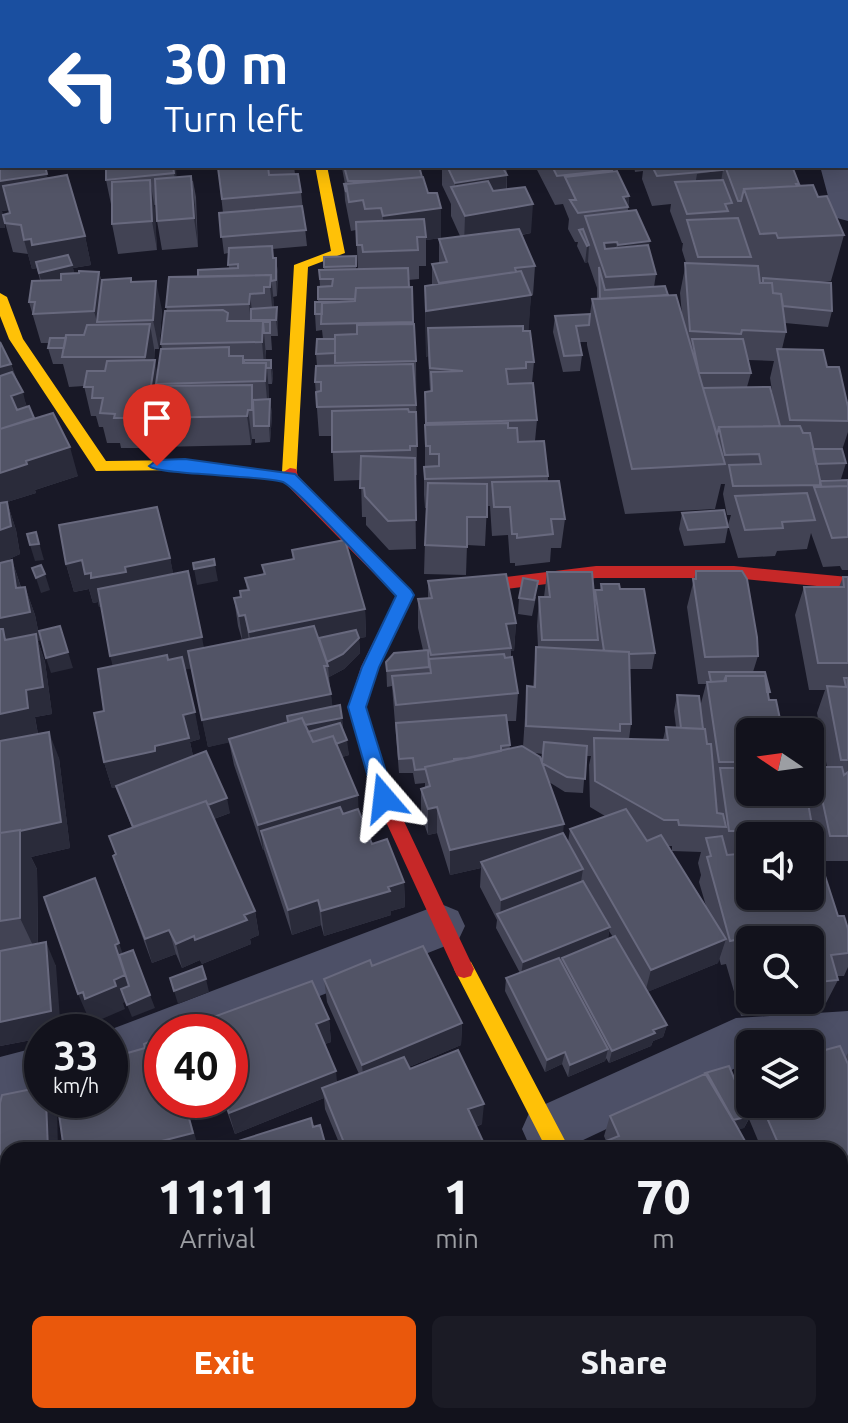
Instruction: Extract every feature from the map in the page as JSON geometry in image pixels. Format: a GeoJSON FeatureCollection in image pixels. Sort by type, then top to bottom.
{"type":"FeatureCollection","features":[{"type":"Feature","properties":{"kind":"street"},"geometry":{"type":"LineString","coordinates":[[290,478],[301,265],[338,253],[321,168]]}},
{"type":"Feature","properties":{"kind":"street"},"geometry":{"type":"LineString","coordinates":[[837,168],[848,211]]}},
{"type":"Feature","properties":{"kind":"street"},"geometry":{"type":"LineString","coordinates":[[0,297],[8,341],[102,467],[185,465],[290,478],[420,593],[596,572],[734,572],[848,583]]}},
{"type":"Feature","properties":{"kind":"street"},"geometry":{"type":"LineString","coordinates":[[420,593],[370,667],[357,707],[384,798],[441,926],[554,1139],[736,1042],[848,1035]]}},
{"type":"Feature","properties":{"kind":"street"},"geometry":{"type":"LineString","coordinates":[[214,1014],[441,926]]}},
{"type":"Feature","properties":{"kind":"street"},"geometry":{"type":"LineString","coordinates":[[0,1082],[24,1076]]}},
{"type":"Feature","properties":{"kind":"building"},"geometry":{"type":"Polygon","coordinates":[[[0,168],[46,168],[47,174],[0,181],[0,168]]]}},
{"type":"Feature","properties":{"kind":"building"},"geometry":{"type":"Polygon","coordinates":[[[106,168],[173,168],[174,173],[106,180],[106,168]]]}},
{"type":"Feature","properties":{"kind":"building"},"geometry":{"type":"Polygon","coordinates":[[[218,168],[268,168],[269,175],[298,174],[301,192],[222,199],[218,168]]]}},
{"type":"Feature","properties":{"kind":"building"},"geometry":{"type":"Polygon","coordinates":[[[345,168],[420,168],[422,177],[346,184],[346,192],[344,184],[376,181],[348,181],[345,168]]]}},
{"type":"Feature","properties":{"kind":"building"},"geometry":{"type":"Polygon","coordinates":[[[448,168],[503,168],[507,175],[455,183],[448,168]]]}},
{"type":"Feature","properties":{"kind":"building"},"geometry":{"type":"Polygon","coordinates":[[[553,168],[612,170],[557,176],[553,168]]]}},
{"type":"Feature","properties":{"kind":"building"},"geometry":{"type":"Polygon","coordinates":[[[653,168],[723,170],[657,176],[653,168]]]}},
{"type":"Feature","properties":{"kind":"building"},"geometry":{"type":"Polygon","coordinates":[[[726,168],[793,168],[799,184],[797,186],[744,189],[741,201],[738,201],[726,168]]]}},
{"type":"Feature","properties":{"kind":"building"},"geometry":{"type":"Polygon","coordinates":[[[617,171],[629,196],[623,197],[628,207],[578,213],[570,200],[576,200],[565,177],[617,171]]]}},
{"type":"Feature","properties":{"kind":"building"},"geometry":{"type":"Polygon","coordinates":[[[67,175],[85,236],[32,245],[31,239],[24,240],[21,225],[5,223],[3,215],[10,213],[3,186],[67,175]]]}},
{"type":"Feature","properties":{"kind":"building"},"geometry":{"type":"Polygon","coordinates":[[[191,176],[194,218],[157,221],[155,179],[191,176]]]}},
{"type":"Feature","properties":{"kind":"building"},"geometry":{"type":"Polygon","coordinates":[[[423,177],[428,193],[437,193],[441,208],[383,216],[381,208],[365,209],[363,200],[349,202],[346,184],[423,177]]]}},
{"type":"Feature","properties":{"kind":"building"},"geometry":{"type":"Polygon","coordinates":[[[150,180],[152,221],[112,224],[112,182],[150,180]]]}},
{"type":"Feature","properties":{"kind":"building"},"geometry":{"type":"Polygon","coordinates":[[[723,180],[732,203],[725,204],[728,211],[687,214],[675,182],[723,180]]]}},
{"type":"Feature","properties":{"kind":"building"},"geometry":{"type":"Polygon","coordinates":[[[488,181],[493,191],[525,187],[533,204],[465,216],[451,187],[488,181]]]}},
{"type":"Feature","properties":{"kind":"building"},"geometry":{"type":"Polygon","coordinates":[[[813,185],[818,197],[827,196],[844,235],[778,238],[776,233],[760,234],[744,189],[813,185]]]}},
{"type":"Feature","properties":{"kind":"building"},"geometry":{"type":"Polygon","coordinates":[[[302,206],[306,230],[221,237],[219,213],[302,206]]]}},
{"type":"Feature","properties":{"kind":"building"},"geometry":{"type":"Polygon","coordinates":[[[636,210],[650,241],[618,245],[617,242],[604,243],[605,249],[648,245],[656,274],[606,277],[585,216],[636,210]]]}},
{"type":"Feature","properties":{"kind":"building"},"geometry":{"type":"Polygon","coordinates":[[[738,218],[751,257],[698,257],[687,220],[738,218]]]}},
{"type":"Feature","properties":{"kind":"building"},"geometry":{"type":"Polygon","coordinates":[[[424,219],[426,237],[417,237],[418,250],[363,252],[362,245],[357,245],[356,222],[424,219]]]}},
{"type":"Feature","properties":{"kind":"building"},"geometry":{"type":"Polygon","coordinates":[[[519,229],[535,266],[515,268],[516,272],[439,283],[432,264],[447,262],[439,239],[519,229]]]}},
{"type":"Feature","properties":{"kind":"building"},"geometry":{"type":"Polygon","coordinates":[[[583,229],[589,245],[587,246],[579,230],[583,229]]]}},
{"type":"Feature","properties":{"kind":"building"},"geometry":{"type":"Polygon","coordinates":[[[272,246],[273,258],[276,258],[276,280],[271,281],[271,275],[198,277],[198,270],[238,268],[238,264],[228,265],[229,248],[272,246]]]}},
{"type":"Feature","properties":{"kind":"building"},"geometry":{"type":"Polygon","coordinates":[[[68,255],[72,265],[39,273],[36,262],[68,255]]]}},
{"type":"Feature","properties":{"kind":"building"},"geometry":{"type":"Polygon","coordinates":[[[356,256],[356,266],[324,267],[324,257],[356,256]]]}},
{"type":"Feature","properties":{"kind":"building"},"geometry":{"type":"Polygon","coordinates":[[[685,263],[758,266],[760,283],[772,283],[773,293],[781,294],[786,332],[742,330],[741,334],[690,331],[685,263]]]}},
{"type":"Feature","properties":{"kind":"building"},"geometry":{"type":"Polygon","coordinates":[[[599,267],[605,290],[665,286],[668,295],[600,299],[599,267]]]}},
{"type":"Feature","properties":{"kind":"building"},"geometry":{"type":"Polygon","coordinates":[[[408,268],[409,287],[356,288],[355,299],[318,299],[318,287],[332,286],[333,279],[320,279],[319,270],[408,268]]]}},
{"type":"Feature","properties":{"kind":"building"},"geometry":{"type":"Polygon","coordinates":[[[521,271],[531,295],[426,311],[425,286],[521,271]]]}},
{"type":"Feature","properties":{"kind":"building"},"geometry":{"type":"Polygon","coordinates":[[[99,272],[94,311],[33,314],[35,302],[29,302],[32,281],[61,280],[61,274],[99,272]]]}},
{"type":"Feature","properties":{"kind":"building"},"geometry":{"type":"Polygon","coordinates":[[[271,275],[270,287],[264,287],[264,293],[250,294],[249,304],[166,307],[169,277],[271,275]]]}},
{"type":"Feature","properties":{"kind":"building"},"geometry":{"type":"Polygon","coordinates":[[[131,278],[131,282],[156,281],[153,320],[97,322],[102,280],[131,278]]]}},
{"type":"Feature","properties":{"kind":"building"},"geometry":{"type":"Polygon","coordinates":[[[763,278],[831,283],[832,311],[783,306],[781,294],[773,293],[772,283],[763,283],[763,278]]]}},
{"type":"Feature","properties":{"kind":"building"},"geometry":{"type":"Polygon","coordinates":[[[412,287],[413,322],[321,324],[322,303],[355,301],[356,288],[412,287]]]}},
{"type":"Feature","properties":{"kind":"building"},"geometry":{"type":"Polygon","coordinates":[[[676,295],[725,464],[632,469],[592,299],[676,295]]]}},
{"type":"Feature","properties":{"kind":"building"},"geometry":{"type":"Polygon","coordinates":[[[315,302],[343,302],[322,303],[322,314],[315,314],[315,302]]]}},
{"type":"Feature","properties":{"kind":"building"},"geometry":{"type":"Polygon","coordinates":[[[277,307],[276,320],[251,320],[251,309],[277,307]]]}},
{"type":"Feature","properties":{"kind":"building"},"geometry":{"type":"Polygon","coordinates":[[[223,310],[228,313],[227,321],[263,321],[262,342],[161,344],[165,311],[223,310]]]}},
{"type":"Feature","properties":{"kind":"building"},"geometry":{"type":"Polygon","coordinates":[[[590,314],[589,325],[576,326],[582,355],[564,356],[555,316],[590,314]]]}},
{"type":"Feature","properties":{"kind":"building"},"geometry":{"type":"Polygon","coordinates":[[[263,322],[270,322],[270,333],[264,333],[263,322]]]}},
{"type":"Feature","properties":{"kind":"building"},"geometry":{"type":"Polygon","coordinates":[[[150,324],[145,357],[62,357],[66,335],[84,335],[87,325],[150,324]]]}},
{"type":"Feature","properties":{"kind":"building"},"geometry":{"type":"Polygon","coordinates":[[[414,324],[416,361],[335,363],[335,335],[357,334],[357,325],[414,324]]]}},
{"type":"Feature","properties":{"kind":"building"},"geometry":{"type":"Polygon","coordinates":[[[523,326],[523,331],[530,331],[534,362],[526,362],[526,368],[506,369],[508,384],[533,383],[537,420],[426,423],[425,392],[432,391],[431,372],[463,371],[430,368],[428,328],[523,326]]]}},
{"type":"Feature","properties":{"kind":"building"},"geometry":{"type":"Polygon","coordinates":[[[50,338],[66,338],[64,348],[48,348],[50,338]]]}},
{"type":"Feature","properties":{"kind":"building"},"geometry":{"type":"Polygon","coordinates":[[[317,339],[335,339],[335,353],[316,354],[317,339]]]}},
{"type":"Feature","properties":{"kind":"building"},"geometry":{"type":"Polygon","coordinates":[[[692,339],[743,339],[751,373],[699,373],[692,339]]]}},
{"type":"Feature","properties":{"kind":"building"},"geometry":{"type":"Polygon","coordinates":[[[0,342],[11,364],[0,367],[0,342]]]}},
{"type":"Feature","properties":{"kind":"building"},"geometry":{"type":"Polygon","coordinates":[[[229,347],[229,356],[243,356],[243,363],[266,363],[265,381],[156,384],[161,349],[229,347]]]}},
{"type":"Feature","properties":{"kind":"building"},"geometry":{"type":"Polygon","coordinates":[[[777,349],[823,350],[827,367],[839,367],[848,421],[790,420],[777,349]]]}},
{"type":"Feature","properties":{"kind":"building"},"geometry":{"type":"Polygon","coordinates":[[[155,360],[146,418],[114,418],[115,414],[100,413],[103,398],[92,398],[93,387],[84,387],[87,371],[105,371],[107,361],[155,360]]]}},
{"type":"Feature","properties":{"kind":"building"},"geometry":{"type":"Polygon","coordinates":[[[244,360],[271,360],[271,368],[266,368],[266,363],[244,363],[244,360]]]}},
{"type":"Feature","properties":{"kind":"building"},"geometry":{"type":"Polygon","coordinates":[[[413,364],[416,405],[317,407],[316,392],[321,391],[321,382],[315,382],[316,366],[413,364]]]}},
{"type":"Feature","properties":{"kind":"building"},"geometry":{"type":"Polygon","coordinates":[[[12,372],[23,392],[11,396],[17,410],[29,406],[34,418],[0,429],[0,376],[12,372]]]}},
{"type":"Feature","properties":{"kind":"building"},"geometry":{"type":"Polygon","coordinates":[[[252,385],[252,410],[248,410],[247,416],[152,418],[157,386],[252,385]]]}},
{"type":"Feature","properties":{"kind":"building"},"geometry":{"type":"Polygon","coordinates":[[[770,387],[780,426],[719,427],[717,435],[703,388],[770,387]]]}},
{"type":"Feature","properties":{"kind":"building"},"geometry":{"type":"Polygon","coordinates":[[[270,399],[269,426],[254,426],[253,400],[270,399]]]}},
{"type":"Feature","properties":{"kind":"building"},"geometry":{"type":"Polygon","coordinates":[[[408,409],[409,412],[416,412],[417,446],[410,446],[410,450],[332,452],[332,411],[408,409]]]}},
{"type":"Feature","properties":{"kind":"building"},"geometry":{"type":"Polygon","coordinates":[[[53,413],[70,447],[0,473],[0,429],[53,413]]]}},
{"type":"Feature","properties":{"kind":"building"},"geometry":{"type":"Polygon","coordinates":[[[508,423],[508,428],[517,428],[518,442],[544,441],[548,476],[425,479],[424,467],[439,466],[439,454],[430,454],[430,446],[426,446],[425,425],[508,423]]]}},
{"type":"Feature","properties":{"kind":"building"},"geometry":{"type":"Polygon","coordinates":[[[800,426],[803,433],[810,433],[821,485],[733,486],[729,465],[761,464],[759,454],[725,455],[719,427],[800,426]]]}},
{"type":"Feature","properties":{"kind":"building"},"geometry":{"type":"Polygon","coordinates":[[[813,449],[842,449],[846,463],[816,464],[813,449]]]}},
{"type":"Feature","properties":{"kind":"building"},"geometry":{"type":"Polygon","coordinates":[[[361,456],[415,458],[416,520],[388,521],[365,496],[364,488],[360,488],[361,456]]]}},
{"type":"Feature","properties":{"kind":"building"},"geometry":{"type":"Polygon","coordinates":[[[848,480],[848,486],[820,487],[820,481],[848,480]]]}},
{"type":"Feature","properties":{"kind":"building"},"geometry":{"type":"Polygon","coordinates":[[[559,481],[565,519],[551,519],[553,534],[517,538],[517,534],[512,534],[510,507],[494,507],[492,482],[559,481]]]}},
{"type":"Feature","properties":{"kind":"building"},"geometry":{"type":"Polygon","coordinates":[[[428,483],[487,484],[487,517],[467,517],[467,547],[425,545],[428,483]]]}},
{"type":"Feature","properties":{"kind":"building"},"geometry":{"type":"Polygon","coordinates":[[[848,486],[848,537],[832,538],[814,487],[848,486]]]}},
{"type":"Feature","properties":{"kind":"building"},"geometry":{"type":"Polygon","coordinates":[[[807,493],[815,520],[782,522],[783,528],[745,530],[735,496],[807,493]]]}},
{"type":"Feature","properties":{"kind":"building"},"geometry":{"type":"Polygon","coordinates":[[[7,502],[11,526],[0,530],[0,503],[7,502]]]}},
{"type":"Feature","properties":{"kind":"building"},"geometry":{"type":"Polygon","coordinates":[[[157,507],[170,558],[125,567],[126,572],[91,578],[91,573],[85,574],[82,560],[66,564],[59,525],[157,507]]]}},
{"type":"Feature","properties":{"kind":"building"},"geometry":{"type":"Polygon","coordinates":[[[724,510],[728,527],[688,530],[682,513],[724,510]]]}},
{"type":"Feature","properties":{"kind":"building"},"geometry":{"type":"Polygon","coordinates":[[[36,532],[39,544],[30,545],[27,534],[36,532]]]}},
{"type":"Feature","properties":{"kind":"building"},"geometry":{"type":"Polygon","coordinates":[[[345,540],[365,609],[249,632],[245,615],[239,616],[234,598],[241,597],[240,591],[249,590],[245,578],[265,574],[262,565],[294,559],[292,550],[345,540]]]}},
{"type":"Feature","properties":{"kind":"building"},"geometry":{"type":"Polygon","coordinates":[[[214,559],[215,565],[194,569],[193,563],[214,559]]]}},
{"type":"Feature","properties":{"kind":"building"},"geometry":{"type":"Polygon","coordinates":[[[12,560],[16,588],[25,587],[30,612],[0,618],[0,563],[12,560]]]}},
{"type":"Feature","properties":{"kind":"building"},"geometry":{"type":"Polygon","coordinates":[[[41,565],[45,574],[36,578],[32,568],[41,565]]]}},
{"type":"Feature","properties":{"kind":"building"},"geometry":{"type":"Polygon","coordinates":[[[188,571],[202,637],[110,656],[98,589],[188,571]]]}},
{"type":"Feature","properties":{"kind":"building"},"geometry":{"type":"Polygon","coordinates":[[[696,571],[742,571],[747,579],[758,656],[705,657],[693,579],[696,579],[696,571]]]}},
{"type":"Feature","properties":{"kind":"building"},"geometry":{"type":"Polygon","coordinates":[[[547,572],[592,572],[598,640],[542,640],[539,597],[550,597],[547,572]]]}},
{"type":"Feature","properties":{"kind":"building"},"geometry":{"type":"Polygon","coordinates":[[[506,574],[516,623],[506,624],[511,648],[431,655],[418,599],[432,598],[428,581],[506,574]]]}},
{"type":"Feature","properties":{"kind":"building"},"geometry":{"type":"Polygon","coordinates":[[[843,577],[848,577],[848,663],[818,663],[804,587],[844,587],[843,577]]]}},
{"type":"Feature","properties":{"kind":"building"},"geometry":{"type":"Polygon","coordinates":[[[523,578],[538,581],[534,600],[519,598],[523,578]]]}},
{"type":"Feature","properties":{"kind":"building"},"geometry":{"type":"Polygon","coordinates":[[[601,584],[619,584],[620,589],[644,589],[655,653],[604,651],[595,590],[602,590],[601,584]]]}},
{"type":"Feature","properties":{"kind":"building"},"geometry":{"type":"Polygon","coordinates":[[[60,626],[68,652],[46,658],[39,631],[60,626]]]}},
{"type":"Feature","properties":{"kind":"building"},"geometry":{"type":"Polygon","coordinates":[[[314,626],[328,666],[324,666],[331,694],[202,720],[188,651],[314,626]]]}},
{"type":"Feature","properties":{"kind":"building"},"geometry":{"type":"Polygon","coordinates":[[[0,629],[3,629],[5,640],[36,634],[43,687],[26,690],[28,708],[0,714],[0,629]]]}},
{"type":"Feature","properties":{"kind":"building"},"geometry":{"type":"Polygon","coordinates":[[[356,630],[359,638],[343,654],[327,662],[319,638],[356,630]]]}},
{"type":"Feature","properties":{"kind":"building"},"geometry":{"type":"Polygon","coordinates":[[[536,647],[629,652],[631,724],[620,724],[620,731],[526,726],[527,686],[535,687],[536,647]]]}},
{"type":"Feature","properties":{"kind":"building"},"geometry":{"type":"Polygon","coordinates":[[[428,650],[429,667],[387,671],[386,662],[394,653],[428,650]]]}},
{"type":"Feature","properties":{"kind":"building"},"geometry":{"type":"Polygon","coordinates":[[[504,654],[505,658],[512,657],[518,693],[396,705],[392,676],[431,673],[429,659],[504,654]]]}},
{"type":"Feature","properties":{"kind":"building"},"geometry":{"type":"Polygon","coordinates":[[[167,655],[168,660],[182,657],[195,712],[183,715],[189,738],[155,746],[155,751],[104,762],[94,713],[104,711],[98,669],[167,655]]]}},
{"type":"Feature","properties":{"kind":"building"},"geometry":{"type":"Polygon","coordinates":[[[709,672],[765,672],[770,692],[767,692],[765,676],[726,676],[724,681],[711,682],[709,672]]]}},
{"type":"Feature","properties":{"kind":"building"},"geometry":{"type":"Polygon","coordinates":[[[726,676],[765,676],[769,700],[776,700],[780,718],[736,718],[736,762],[719,762],[707,682],[726,681],[726,676]]]}},
{"type":"Feature","properties":{"kind":"building"},"geometry":{"type":"Polygon","coordinates":[[[844,678],[848,678],[848,760],[841,760],[827,686],[846,687],[844,678]]]}},
{"type":"Feature","properties":{"kind":"building"},"geometry":{"type":"Polygon","coordinates":[[[677,695],[699,696],[703,729],[681,728],[677,695]]]}},
{"type":"Feature","properties":{"kind":"building"},"geometry":{"type":"Polygon","coordinates":[[[340,705],[342,718],[305,725],[302,718],[288,722],[287,716],[340,705]]]}},
{"type":"Feature","properties":{"kind":"building"},"geometry":{"type":"Polygon","coordinates":[[[506,715],[510,745],[501,746],[501,751],[415,770],[413,758],[399,759],[396,723],[506,715]]]}},
{"type":"Feature","properties":{"kind":"building"},"geometry":{"type":"Polygon","coordinates":[[[302,718],[313,742],[333,736],[358,795],[258,825],[229,739],[302,718]]]}},
{"type":"Feature","properties":{"kind":"building"},"geometry":{"type":"Polygon","coordinates":[[[340,723],[347,740],[336,744],[333,736],[313,742],[308,732],[340,723]]]}},
{"type":"Feature","properties":{"kind":"building"},"geometry":{"type":"Polygon","coordinates":[[[666,727],[705,729],[707,744],[711,744],[717,813],[723,814],[726,827],[679,825],[678,820],[664,820],[595,781],[594,738],[668,740],[666,727]]]}},
{"type":"Feature","properties":{"kind":"building"},"geometry":{"type":"Polygon","coordinates":[[[49,732],[61,822],[0,833],[0,741],[49,732]]]}},
{"type":"Feature","properties":{"kind":"building"},"geometry":{"type":"Polygon","coordinates":[[[544,742],[587,746],[585,779],[567,777],[542,763],[544,742]]]}},
{"type":"Feature","properties":{"kind":"building"},"geometry":{"type":"Polygon","coordinates":[[[522,746],[540,757],[564,824],[450,850],[437,807],[428,809],[421,789],[430,786],[425,767],[522,746]]]}},
{"type":"Feature","properties":{"kind":"building"},"geometry":{"type":"Polygon","coordinates":[[[206,751],[227,798],[208,805],[206,801],[133,827],[116,786],[206,751]]]}},
{"type":"Feature","properties":{"kind":"building"},"geometry":{"type":"Polygon","coordinates":[[[824,767],[842,767],[844,775],[848,772],[848,836],[830,836],[824,806],[824,767]]]}},
{"type":"Feature","properties":{"kind":"building"},"geometry":{"type":"Polygon","coordinates":[[[720,768],[736,768],[736,806],[809,806],[811,822],[736,822],[736,831],[729,831],[720,768]]]}},
{"type":"Feature","properties":{"kind":"building"},"geometry":{"type":"Polygon","coordinates":[[[206,801],[255,911],[244,915],[247,920],[195,940],[194,936],[176,944],[169,930],[145,939],[113,856],[116,854],[109,836],[206,801]]]}},
{"type":"Feature","properties":{"kind":"building"},"geometry":{"type":"Polygon","coordinates":[[[340,807],[343,814],[358,809],[372,844],[387,839],[404,882],[388,887],[390,891],[321,911],[318,900],[288,910],[261,831],[340,807]]]}},
{"type":"Feature","properties":{"kind":"building"},"geometry":{"type":"Polygon","coordinates":[[[626,809],[647,841],[661,835],[726,939],[651,970],[570,829],[626,809]]]}},
{"type":"Feature","properties":{"kind":"building"},"geometry":{"type":"Polygon","coordinates":[[[20,830],[20,918],[0,921],[0,833],[20,830]]]}},
{"type":"Feature","properties":{"kind":"building"},"geometry":{"type":"Polygon","coordinates":[[[563,833],[583,869],[501,900],[481,862],[563,833]]]}},
{"type":"Feature","properties":{"kind":"building"},"geometry":{"type":"Polygon","coordinates":[[[722,836],[727,855],[736,854],[736,910],[824,910],[824,873],[838,916],[844,916],[848,929],[848,953],[831,955],[838,980],[824,982],[824,926],[736,926],[736,943],[735,940],[730,941],[707,857],[711,856],[706,838],[722,836]]]}},
{"type":"Feature","properties":{"kind":"building"},"geometry":{"type":"Polygon","coordinates":[[[95,878],[119,943],[115,945],[125,975],[114,980],[116,986],[85,999],[83,992],[78,994],[44,897],[95,878]]]}},
{"type":"Feature","properties":{"kind":"building"},"geometry":{"type":"Polygon","coordinates":[[[583,881],[610,927],[523,962],[497,914],[583,881]]]}},
{"type":"Feature","properties":{"kind":"building"},"geometry":{"type":"Polygon","coordinates":[[[615,936],[667,1025],[612,1051],[562,958],[615,936]]]}},
{"type":"Feature","properties":{"kind":"building"},"geometry":{"type":"Polygon","coordinates":[[[46,942],[51,1011],[24,1014],[24,1017],[0,1022],[0,951],[46,942]]]}},
{"type":"Feature","properties":{"kind":"building"},"geometry":{"type":"Polygon","coordinates":[[[423,946],[462,1023],[362,1065],[324,979],[370,960],[372,966],[423,946]]]}},
{"type":"Feature","properties":{"kind":"building"},"geometry":{"type":"Polygon","coordinates":[[[133,950],[150,995],[127,1005],[121,989],[129,986],[119,955],[133,950]]]}},
{"type":"Feature","properties":{"kind":"building"},"geometry":{"type":"Polygon","coordinates":[[[559,958],[608,1049],[570,1065],[565,1052],[547,1060],[506,978],[559,958]]]}},
{"type":"Feature","properties":{"kind":"building"},"geometry":{"type":"Polygon","coordinates":[[[202,966],[206,979],[174,991],[170,978],[202,966]]]}},
{"type":"Feature","properties":{"kind":"building"},"geometry":{"type":"Polygon","coordinates":[[[312,981],[329,1019],[316,1024],[336,1071],[248,1106],[248,1014],[222,1014],[312,981]]]}},
{"type":"Feature","properties":{"kind":"building"},"geometry":{"type":"Polygon","coordinates":[[[840,1046],[848,1064],[848,1142],[778,1142],[767,1118],[824,1118],[824,1050],[840,1046]]]}},
{"type":"Feature","properties":{"kind":"building"},"geometry":{"type":"Polygon","coordinates":[[[144,1048],[144,1118],[189,1118],[193,1133],[158,1142],[63,1142],[60,1118],[128,1118],[128,1053],[144,1048]]]}},
{"type":"Feature","properties":{"kind":"building"},"geometry":{"type":"Polygon","coordinates":[[[458,1050],[484,1104],[468,1109],[483,1142],[344,1142],[322,1088],[404,1057],[410,1069],[458,1050]]]}},
{"type":"Feature","properties":{"kind":"building"},"geometry":{"type":"Polygon","coordinates":[[[729,1066],[736,1083],[736,1118],[742,1118],[733,1120],[705,1073],[729,1066]]]}},
{"type":"Feature","properties":{"kind":"building"},"geometry":{"type":"Polygon","coordinates":[[[707,1073],[746,1142],[604,1142],[619,1136],[610,1116],[707,1073]]]}},
{"type":"Feature","properties":{"kind":"building"},"geometry":{"type":"Polygon","coordinates":[[[24,1091],[24,1118],[47,1118],[48,1142],[0,1142],[2,1095],[24,1091]]]}},
{"type":"Feature","properties":{"kind":"building"},"geometry":{"type":"Polygon","coordinates":[[[311,1118],[313,1127],[320,1125],[325,1142],[235,1142],[311,1118]]]}},
{"type":"Feature","properties":{"kind":"traffic: slow"},"geometry":{"type":"LineString","coordinates":[[290,473],[301,265],[338,253],[321,168]]}},
{"type":"Feature","properties":{"kind":"traffic: slow"},"geometry":{"type":"LineString","coordinates":[[0,297],[16,339],[102,467],[185,465],[290,478]]}},
{"type":"Feature","properties":{"kind":"traffic: slow"},"geometry":{"type":"LineString","coordinates":[[464,969],[555,1142]]}},
{"type":"Feature","properties":{"kind":"traffic: jam"},"geometry":{"type":"LineString","coordinates":[[290,473],[290,478],[405,595],[370,667],[357,707],[384,798],[464,969]]}},
{"type":"Feature","properties":{"kind":"traffic: jam"},"geometry":{"type":"LineString","coordinates":[[447,590],[596,572],[734,572],[848,583]]}},
{"type":"Feature","properties":{"kind":"route"},"geometry":{"type":"LineString","coordinates":[[157,466],[185,465],[290,478],[405,595],[370,667],[357,707],[384,798]]}}]}
